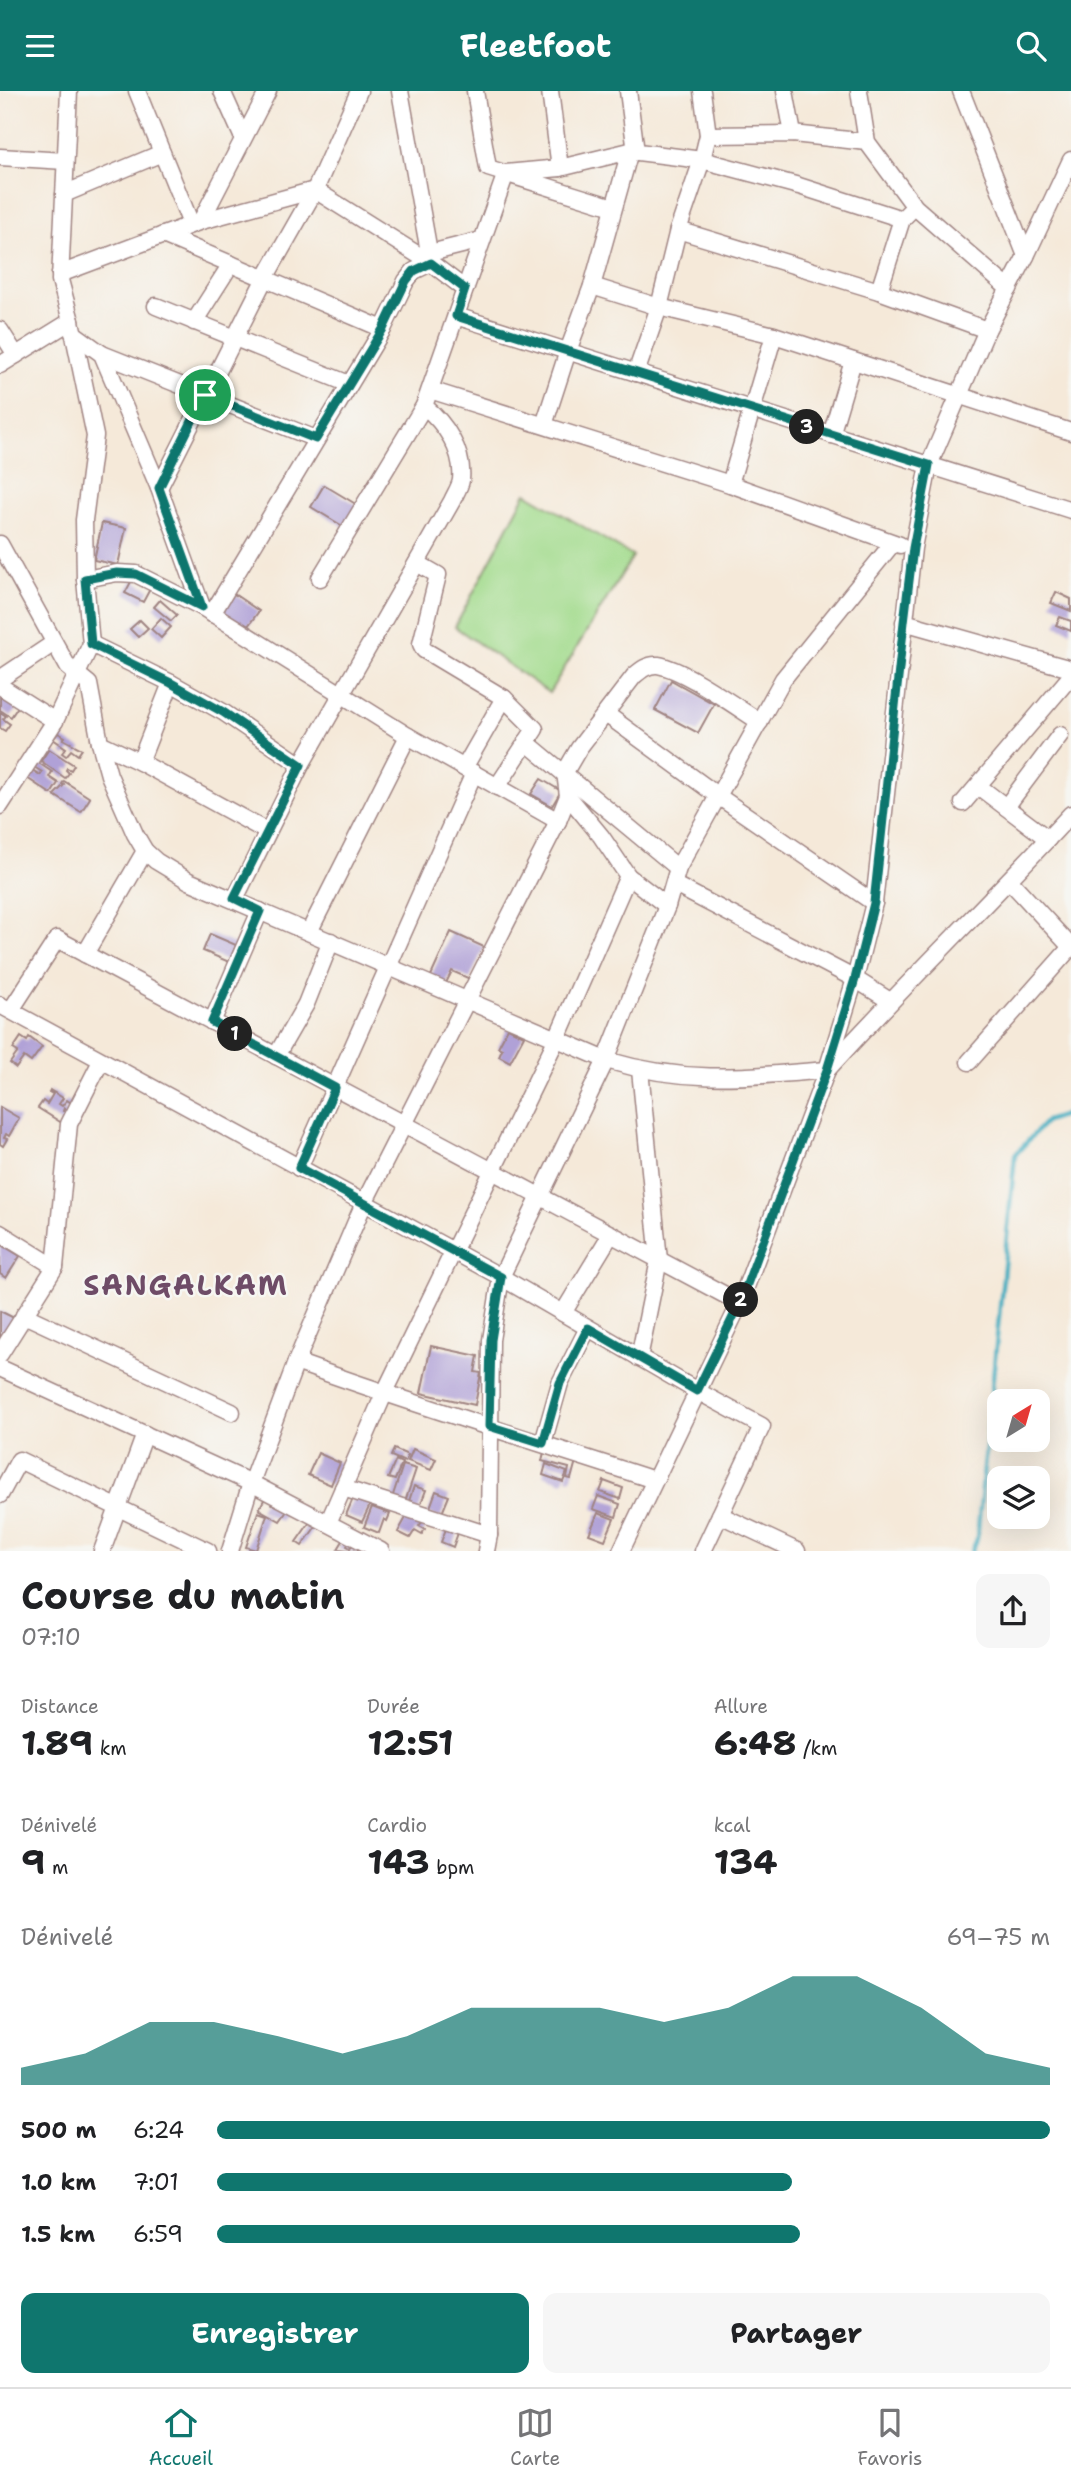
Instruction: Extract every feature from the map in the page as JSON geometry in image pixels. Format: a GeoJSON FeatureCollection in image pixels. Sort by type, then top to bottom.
{"type":"FeatureCollection","features":[{"type":"Feature","properties":{"kind":"street"},"geometry":{"type":"LineString","coordinates":[[0,806],[55,722],[91,644],[85,579],[84,520],[95,436],[60,274],[69,91]]}},
{"type":"Feature","properties":{"kind":"street"},"geometry":{"type":"LineString","coordinates":[[137,91],[162,153],[196,222]]}},
{"type":"Feature","properties":{"kind":"street"},"geometry":{"type":"LineString","coordinates":[[222,91],[243,138]]}},
{"type":"Feature","properties":{"kind":"street"},"geometry":{"type":"LineString","coordinates":[[196,222],[268,91]]}},
{"type":"Feature","properties":{"kind":"street"},"geometry":{"type":"LineString","coordinates":[[159,488],[265,278],[315,190],[359,91]]}},
{"type":"Feature","properties":{"kind":"street"},"geometry":{"type":"LineString","coordinates":[[400,91],[430,258]]}},
{"type":"Feature","properties":{"kind":"street"},"geometry":{"type":"LineString","coordinates":[[475,91],[488,168],[613,207]]}},
{"type":"Feature","properties":{"kind":"street"},"geometry":{"type":"LineString","coordinates":[[550,91],[560,168]]}},
{"type":"Feature","properties":{"kind":"street"},"geometry":{"type":"LineString","coordinates":[[544,425],[592,286],[613,207],[633,151],[628,91]]}},
{"type":"Feature","properties":{"kind":"street"},"geometry":{"type":"LineString","coordinates":[[636,373],[659,307],[678,230],[708,135],[702,91]]}},
{"type":"Feature","properties":{"kind":"street"},"geometry":{"type":"LineString","coordinates":[[785,91],[793,134]]}},
{"type":"Feature","properties":{"kind":"street"},"geometry":{"type":"LineString","coordinates":[[859,91],[867,142],[915,207],[1009,289]]}},
{"type":"Feature","properties":{"kind":"street"},"geometry":{"type":"LineString","coordinates":[[961,91],[1026,256]]}},
{"type":"Feature","properties":{"kind":"street"},"geometry":{"type":"LineString","coordinates":[[708,135],[793,134],[867,142]]}},
{"type":"Feature","properties":{"kind":"street"},"geometry":{"type":"LineString","coordinates":[[506,173],[560,168],[633,151],[702,160],[799,186],[902,219]]}},
{"type":"Feature","properties":{"kind":"street"},"geometry":{"type":"LineString","coordinates":[[64,194],[162,153]]}},
{"type":"Feature","properties":{"kind":"street"},"geometry":{"type":"LineString","coordinates":[[0,157],[65,162]]}},
{"type":"Feature","properties":{"kind":"street"},"geometry":{"type":"LineString","coordinates":[[621,1551],[740,1303],[827,1070],[855,979],[874,903],[913,548],[929,465],[987,330],[1026,256],[1071,160]]}},
{"type":"Feature","properties":{"kind":"street"},"geometry":{"type":"LineString","coordinates":[[320,578],[424,406],[506,173]]}},
{"type":"Feature","properties":{"kind":"street"},"geometry":{"type":"LineString","coordinates":[[60,274],[196,222],[315,190],[430,258],[465,289]]}},
{"type":"Feature","properties":{"kind":"street"},"geometry":{"type":"LineString","coordinates":[[879,291],[902,219],[915,207]]}},
{"type":"Feature","properties":{"kind":"street"},"geometry":{"type":"LineString","coordinates":[[678,230],[879,291],[987,330]]}},
{"type":"Feature","properties":{"kind":"street"},"geometry":{"type":"LineString","coordinates":[[163,235],[383,329]]}},
{"type":"Feature","properties":{"kind":"street"},"geometry":{"type":"LineString","coordinates":[[207,610],[383,329],[406,281],[430,258],[482,240]]}},
{"type":"Feature","properties":{"kind":"street"},"geometry":{"type":"LineString","coordinates":[[194,322],[231,264]]}},
{"type":"Feature","properties":{"kind":"street"},"geometry":{"type":"LineString","coordinates":[[592,286],[659,307],[774,335],[1071,432]]}},
{"type":"Feature","properties":{"kind":"street"},"geometry":{"type":"LineString","coordinates":[[156,306],[349,384]]}},
{"type":"Feature","properties":{"kind":"street"},"geometry":{"type":"LineString","coordinates":[[456,316],[1071,510]]}},
{"type":"Feature","properties":{"kind":"street"},"geometry":{"type":"LineString","coordinates":[[72,327],[102,354],[316,439]]}},
{"type":"Feature","properties":{"kind":"street"},"geometry":{"type":"LineString","coordinates":[[0,365],[72,327]]}},
{"type":"Feature","properties":{"kind":"street"},"geometry":{"type":"LineString","coordinates":[[0,330],[16,355]]}},
{"type":"Feature","properties":{"kind":"street"},"geometry":{"type":"LineString","coordinates":[[730,484],[774,335]]}},
{"type":"Feature","properties":{"kind":"street"},"geometry":{"type":"LineString","coordinates":[[102,354],[207,610]]}},
{"type":"Feature","properties":{"kind":"street"},"geometry":{"type":"LineString","coordinates":[[831,435],[853,361]]}},
{"type":"Feature","properties":{"kind":"street"},"geometry":{"type":"LineString","coordinates":[[430,390],[730,484],[913,548]]}},
{"type":"Feature","properties":{"kind":"street"},"geometry":{"type":"LineString","coordinates":[[234,898],[301,765],[461,481],[459,458],[452,442],[438,417],[424,406]]}},
{"type":"Feature","properties":{"kind":"street"},"geometry":{"type":"LineString","coordinates":[[343,1488],[487,1543],[491,1340],[501,1277],[606,1060],[675,885],[678,868],[783,679],[893,543]]}},
{"type":"Feature","properties":{"kind":"street"},"geometry":{"type":"LineString","coordinates":[[0,544],[68,667],[89,684],[100,743],[117,797],[145,851],[156,861],[189,881],[234,898],[606,1060],[640,1070],[683,1076],[738,1078],[827,1070],[1071,814]]}},
{"type":"Feature","properties":{"kind":"street"},"geometry":{"type":"LineString","coordinates":[[417,563],[438,575],[421,644],[424,650],[504,698],[535,729],[498,787]]}},
{"type":"Feature","properties":{"kind":"street"},"geometry":{"type":"LineString","coordinates":[[85,579],[117,573],[136,574],[207,610],[408,736],[558,821]]}},
{"type":"Feature","properties":{"kind":"street"},"geometry":{"type":"LineString","coordinates":[[904,622],[1071,669]]}},
{"type":"Feature","properties":{"kind":"street"},"geometry":{"type":"LineString","coordinates":[[0,679],[54,643]]}},
{"type":"Feature","properties":{"kind":"street"},"geometry":{"type":"LineString","coordinates":[[91,644],[171,683],[231,718],[301,765]]}},
{"type":"Feature","properties":{"kind":"street"},"geometry":{"type":"LineString","coordinates":[[230,1551],[251,1483],[296,1362],[364,1203],[558,821],[568,796],[565,772],[579,748],[634,676],[645,667],[656,665],[671,669],[760,722]]}},
{"type":"Feature","properties":{"kind":"street"},"geometry":{"type":"LineString","coordinates":[[963,803],[1071,676]]}},
{"type":"Feature","properties":{"kind":"street"},"geometry":{"type":"LineString","coordinates":[[140,762],[171,683]]}},
{"type":"Feature","properties":{"kind":"street"},"geometry":{"type":"LineString","coordinates":[[0,686],[55,722]]}},
{"type":"Feature","properties":{"kind":"street"},"geometry":{"type":"LineString","coordinates":[[299,1168],[388,966],[469,770],[504,698]]}},
{"type":"Feature","properties":{"kind":"street"},"geometry":{"type":"LineString","coordinates":[[606,715],[874,903]]}},
{"type":"Feature","properties":{"kind":"street"},"geometry":{"type":"LineString","coordinates":[[1006,807],[1060,735]]}},
{"type":"Feature","properties":{"kind":"street"},"geometry":{"type":"LineString","coordinates":[[309,932],[408,736]]}},
{"type":"Feature","properties":{"kind":"street"},"geometry":{"type":"LineString","coordinates":[[526,742],[678,868]]}},
{"type":"Feature","properties":{"kind":"street"},"geometry":{"type":"LineString","coordinates":[[100,743],[267,831]]}},
{"type":"Feature","properties":{"kind":"street"},"geometry":{"type":"LineString","coordinates":[[978,786],[1048,839]]}},
{"type":"Feature","properties":{"kind":"street"},"geometry":{"type":"LineString","coordinates":[[568,796],[601,836],[628,876],[667,906]]}},
{"type":"Feature","properties":{"kind":"street"},"geometry":{"type":"LineString","coordinates":[[85,954],[145,851]]}},
{"type":"Feature","properties":{"kind":"street"},"geometry":{"type":"LineString","coordinates":[[328,1523],[383,1394],[557,1038],[628,876]]}},
{"type":"Feature","properties":{"kind":"street"},"geometry":{"type":"LineString","coordinates":[[969,1062],[1071,947],[1009,880]]}},
{"type":"Feature","properties":{"kind":"street"},"geometry":{"type":"LineString","coordinates":[[675,885],[855,979],[890,1001]]}},
{"type":"Feature","properties":{"kind":"street"},"geometry":{"type":"LineString","coordinates":[[212,1022],[260,911]]}},
{"type":"Feature","properties":{"kind":"street"},"geometry":{"type":"LineString","coordinates":[[703,1551],[762,1426],[501,1277],[5,1007],[57,939],[740,1303]]}},
{"type":"Feature","properties":{"kind":"street"},"geometry":{"type":"LineString","coordinates":[[276,1056],[306,1004],[331,941]]}},
{"type":"Feature","properties":{"kind":"street"},"geometry":{"type":"LineString","coordinates":[[0,1354],[55,1267],[69,1124],[101,1061]]}},
{"type":"Feature","properties":{"kind":"street"},"geometry":{"type":"LineString","coordinates":[[639,1357],[659,1260],[640,1070]]}},
{"type":"Feature","properties":{"kind":"street"},"geometry":{"type":"LineString","coordinates":[[0,1233],[55,1267]]}},
{"type":"Feature","properties":{"kind":"street"},"geometry":{"type":"LineString","coordinates":[[563,1313],[611,1234]]}},
{"type":"Feature","properties":{"kind":"street"},"geometry":{"type":"LineString","coordinates":[[24,1315],[232,1412]]}},
{"type":"Feature","properties":{"kind":"street"},"geometry":{"type":"LineString","coordinates":[[543,1443],[560,1383],[588,1328]]}},
{"type":"Feature","properties":{"kind":"street"},"geometry":{"type":"LineString","coordinates":[[296,1362],[383,1394],[654,1480]]}},
{"type":"Feature","properties":{"kind":"street"},"geometry":{"type":"LineString","coordinates":[[0,1368],[251,1483],[381,1551]]}},
{"type":"Feature","properties":{"kind":"street"},"geometry":{"type":"LineString","coordinates":[[102,1551],[145,1434]]}},
{"type":"Feature","properties":{"kind":"street"},"geometry":{"type":"LineString","coordinates":[[0,1495],[19,1460],[208,1551]]}},
{"type":"Feature","properties":{"kind":"street"},"geometry":{"type":"LineString","coordinates":[[720,1514],[797,1551]]}},
{"type":"Feature","properties":{"kind":"green space"},"geometry":{"type":"Polygon","coordinates":[[[526,493],[633,556],[549,693],[455,627],[526,493]]]}},
{"type":"Feature","properties":{"kind":"building"},"geometry":{"type":"Polygon","coordinates":[[[324,485],[359,506],[346,528],[311,507],[324,485]]]}},
{"type":"Feature","properties":{"kind":"building"},"geometry":{"type":"Polygon","coordinates":[[[102,523],[126,528],[118,565],[94,560],[102,523]]]}},
{"type":"Feature","properties":{"kind":"building"},"geometry":{"type":"Polygon","coordinates":[[[132,580],[150,589],[143,602],[125,593],[132,580]]]}},
{"type":"Feature","properties":{"kind":"building"},"geometry":{"type":"Polygon","coordinates":[[[231,592],[259,611],[245,630],[218,611],[231,592]]]}},
{"type":"Feature","properties":{"kind":"building"},"geometry":{"type":"Polygon","coordinates":[[[1056,592],[1071,599],[1071,611],[1051,603],[1056,592]]]}},
{"type":"Feature","properties":{"kind":"building"},"geometry":{"type":"Polygon","coordinates":[[[160,600],[177,615],[171,621],[154,607],[160,600]]]}},
{"type":"Feature","properties":{"kind":"building"},"geometry":{"type":"Polygon","coordinates":[[[1060,617],[1071,621],[1071,631],[1056,625],[1060,617]]]}},
{"type":"Feature","properties":{"kind":"building"},"geometry":{"type":"Polygon","coordinates":[[[161,618],[171,627],[161,638],[151,629],[161,618]]]}},
{"type":"Feature","properties":{"kind":"building"},"geometry":{"type":"Polygon","coordinates":[[[140,620],[148,628],[138,637],[130,629],[140,620]]]}},
{"type":"Feature","properties":{"kind":"building"},"geometry":{"type":"Polygon","coordinates":[[[671,680],[714,704],[698,733],[655,710],[671,680]]]}},
{"type":"Feature","properties":{"kind":"building"},"geometry":{"type":"Polygon","coordinates":[[[6,692],[21,702],[11,717],[0,710],[0,697],[6,692]]]}},
{"type":"Feature","properties":{"kind":"building"},"geometry":{"type":"Polygon","coordinates":[[[0,712],[6,716],[3,719],[10,724],[5,731],[0,728],[0,712]]]}},
{"type":"Feature","properties":{"kind":"building"},"geometry":{"type":"Polygon","coordinates":[[[58,733],[65,737],[63,739],[82,749],[78,755],[71,750],[66,756],[62,753],[66,748],[53,739],[58,733]]]}},
{"type":"Feature","properties":{"kind":"building"},"geometry":{"type":"Polygon","coordinates":[[[49,749],[74,765],[71,770],[67,768],[69,773],[65,778],[41,761],[49,749]]]}},
{"type":"Feature","properties":{"kind":"building"},"geometry":{"type":"Polygon","coordinates":[[[37,762],[52,772],[49,777],[58,783],[51,794],[27,778],[32,770],[40,775],[42,772],[34,767],[37,762]]]}},
{"type":"Feature","properties":{"kind":"building"},"geometry":{"type":"Polygon","coordinates":[[[541,779],[561,791],[552,806],[531,794],[541,779]]]}},
{"type":"Feature","properties":{"kind":"building"},"geometry":{"type":"Polygon","coordinates":[[[64,781],[90,798],[81,812],[54,795],[64,785],[64,781]]]}},
{"type":"Feature","properties":{"kind":"building"},"geometry":{"type":"Polygon","coordinates":[[[451,932],[484,947],[470,979],[452,971],[445,985],[430,978],[451,932]]]}},
{"type":"Feature","properties":{"kind":"building"},"geometry":{"type":"Polygon","coordinates":[[[210,934],[236,945],[229,962],[203,951],[210,934]]]}},
{"type":"Feature","properties":{"kind":"building"},"geometry":{"type":"Polygon","coordinates":[[[508,1028],[524,1036],[510,1062],[499,1056],[502,1049],[498,1047],[508,1028]]]}},
{"type":"Feature","properties":{"kind":"building"},"geometry":{"type":"Polygon","coordinates":[[[21,1037],[27,1041],[29,1037],[42,1047],[31,1062],[24,1057],[16,1068],[10,1063],[18,1052],[13,1049],[21,1037]]]}},
{"type":"Feature","properties":{"kind":"building"},"geometry":{"type":"Polygon","coordinates":[[[50,1090],[63,1098],[59,1104],[62,1106],[67,1100],[77,1107],[72,1113],[64,1108],[63,1111],[71,1116],[65,1125],[38,1108],[43,1101],[47,1104],[53,1094],[50,1090]]]}},
{"type":"Feature","properties":{"kind":"building"},"geometry":{"type":"Polygon","coordinates":[[[0,1107],[19,1118],[9,1136],[6,1134],[4,1138],[7,1139],[3,1146],[0,1144],[0,1107]]]}},
{"type":"Feature","properties":{"kind":"building"},"geometry":{"type":"Polygon","coordinates":[[[2,1245],[20,1256],[6,1278],[0,1274],[2,1245]]]}},
{"type":"Feature","properties":{"kind":"building"},"geometry":{"type":"Polygon","coordinates":[[[0,1311],[14,1318],[0,1343],[0,1311]]]}},
{"type":"Feature","properties":{"kind":"building"},"geometry":{"type":"Polygon","coordinates":[[[431,1346],[478,1356],[475,1372],[481,1373],[475,1405],[421,1393],[431,1346]]]}},
{"type":"Feature","properties":{"kind":"building"},"geometry":{"type":"Polygon","coordinates":[[[394,1449],[408,1455],[405,1462],[391,1456],[394,1449]]]}},
{"type":"Feature","properties":{"kind":"building"},"geometry":{"type":"Polygon","coordinates":[[[413,1449],[436,1459],[431,1470],[408,1461],[413,1449]]]}},
{"type":"Feature","properties":{"kind":"building"},"geometry":{"type":"Polygon","coordinates":[[[544,1452],[576,1461],[571,1479],[567,1478],[569,1468],[542,1461],[544,1452]]]}},
{"type":"Feature","properties":{"kind":"building"},"geometry":{"type":"Polygon","coordinates":[[[318,1453],[340,1463],[331,1485],[308,1475],[318,1453]]]}},
{"type":"Feature","properties":{"kind":"building"},"geometry":{"type":"Polygon","coordinates":[[[396,1460],[402,1463],[395,1480],[388,1478],[396,1460]]]}},
{"type":"Feature","properties":{"kind":"building"},"geometry":{"type":"Polygon","coordinates":[[[546,1464],[567,1472],[563,1482],[543,1475],[546,1464]]]}},
{"type":"Feature","properties":{"kind":"building"},"geometry":{"type":"Polygon","coordinates":[[[403,1465],[416,1469],[404,1505],[391,1501],[403,1465]]]}},
{"type":"Feature","properties":{"kind":"building"},"geometry":{"type":"Polygon","coordinates":[[[604,1481],[623,1488],[620,1499],[600,1492],[604,1481]]]}},
{"type":"Feature","properties":{"kind":"building"},"geometry":{"type":"Polygon","coordinates":[[[414,1486],[426,1490],[418,1511],[407,1507],[414,1486]]]}},
{"type":"Feature","properties":{"kind":"building"},"geometry":{"type":"Polygon","coordinates":[[[436,1491],[449,1496],[440,1518],[428,1513],[436,1491]]]}},
{"type":"Feature","properties":{"kind":"building"},"geometry":{"type":"Polygon","coordinates":[[[354,1496],[371,1503],[362,1522],[346,1515],[354,1496]]]}},
{"type":"Feature","properties":{"kind":"building"},"geometry":{"type":"Polygon","coordinates":[[[598,1496],[620,1504],[616,1517],[593,1509],[598,1496]]]}},
{"type":"Feature","properties":{"kind":"building"},"geometry":{"type":"Polygon","coordinates":[[[265,1498],[287,1511],[280,1521],[259,1509],[265,1498]]]}},
{"type":"Feature","properties":{"kind":"building"},"geometry":{"type":"Polygon","coordinates":[[[372,1507],[390,1514],[387,1521],[384,1519],[379,1533],[364,1527],[372,1507]]]}},
{"type":"Feature","properties":{"kind":"building"},"geometry":{"type":"Polygon","coordinates":[[[258,1512],[267,1515],[256,1550],[246,1547],[258,1512]]]}},
{"type":"Feature","properties":{"kind":"building"},"geometry":{"type":"Polygon","coordinates":[[[598,1513],[614,1519],[605,1540],[589,1534],[598,1513]]]}},
{"type":"Feature","properties":{"kind":"building"},"geometry":{"type":"Polygon","coordinates":[[[408,1514],[422,1522],[419,1526],[425,1529],[422,1534],[415,1530],[410,1538],[398,1532],[408,1514]]]}},
{"type":"Feature","properties":{"kind":"building"},"geometry":{"type":"Polygon","coordinates":[[[310,1522],[316,1526],[302,1546],[296,1542],[310,1522]]]}},
{"type":"Feature","properties":{"kind":"building"},"geometry":{"type":"Polygon","coordinates":[[[446,1529],[458,1533],[453,1547],[441,1542],[446,1529]]]}},
{"type":"Feature","properties":{"kind":"building"},"geometry":{"type":"Polygon","coordinates":[[[344,1539],[349,1542],[347,1546],[350,1548],[353,1544],[359,1548],[357,1551],[338,1549],[344,1539]]]}},
{"type":"Feature","properties":{"kind":"waterway"},"geometry":{"type":"LineString","coordinates":[[972,1551],[977,1539],[1015,1155],[1046,1121],[1071,1113]]}},
{"type":"Feature","properties":{"kind":"district","name":"SANGALKAM"},"geometry":{"type":"Point","coordinates":[186,1285]}},
{"type":"Feature","properties":{"kind":"route"},"geometry":{"type":"LineString","coordinates":[[431,263],[465,289],[456,316],[929,465],[913,548],[874,903],[855,979],[827,1070],[740,1303],[697,1391],[588,1328],[560,1383],[543,1443],[489,1426],[491,1340],[501,1277],[299,1168],[335,1088],[212,1022],[260,911],[234,898],[301,765],[223,712],[91,644],[85,579],[117,573],[136,574],[202,607],[159,488],[205,395],[316,439],[383,329],[406,281],[414,271],[431,263]]}}]}
